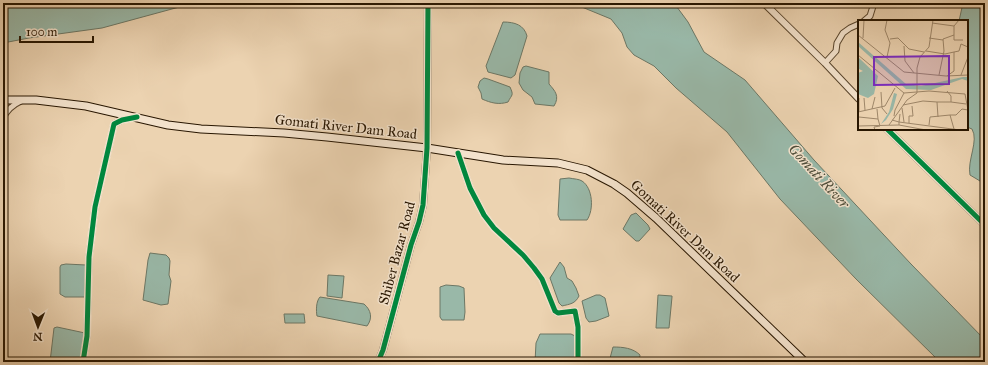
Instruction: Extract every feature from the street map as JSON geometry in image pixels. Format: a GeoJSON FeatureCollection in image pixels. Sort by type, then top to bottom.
{"type":"FeatureCollection","features":[{"type":"Feature","properties":{"kind":"main road","name":"Gomati River Dam Road"},"geometry":{"type":"LineString","coordinates":[[3,100],[23,100],[86,106],[168,125],[201,129],[284,133],[427,148],[503,160],[558,163],[587,170],[614,184],[627,193],[656,218],[805,362]]}},
{"type":"Feature","properties":{"kind":"street","name":"Shiber Bazar Road"},"geometry":{"type":"LineString","coordinates":[[378,362],[383,350],[411,245],[422,213],[427,148],[428,3]]}},
{"type":"Feature","properties":{"kind":"street"},"geometry":{"type":"LineString","coordinates":[[764,3],[825,63],[858,99]]}},
{"type":"Feature","properties":{"kind":"street"},"geometry":{"type":"LineString","coordinates":[[865,20],[870,16],[874,3]]}},
{"type":"Feature","properties":{"kind":"street"},"geometry":{"type":"LineString","coordinates":[[825,63],[836,51],[837,43],[843,33],[858,24]]}},
{"type":"Feature","properties":{"kind":"street"},"geometry":{"type":"LineString","coordinates":[[3,118],[14,104],[23,100]]}},
{"type":"Feature","properties":{"kind":"street"},"geometry":{"type":"LineString","coordinates":[[82,362],[87,336],[89,257],[95,207],[114,124],[122,120],[137,117]]}},
{"type":"Feature","properties":{"kind":"street"},"geometry":{"type":"LineString","coordinates":[[888,130],[985,224]]}},
{"type":"Feature","properties":{"kind":"street"},"geometry":{"type":"LineString","coordinates":[[458,153],[470,188],[484,215],[494,228],[523,255],[534,268],[542,279],[555,311],[558,313],[575,310],[578,327],[578,362]]}},
{"type":"Feature","properties":{"kind":"water"},"geometry":{"type":"Polygon","coordinates":[[[3,3],[194,3],[102,28],[3,43],[3,3]]]}},
{"type":"Feature","properties":{"kind":"water","name":"Gomati River"},"geometry":{"type":"Polygon","coordinates":[[[572,3],[674,3],[688,22],[704,52],[745,80],[814,160],[911,264],[985,340],[985,362],[940,362],[856,279],[780,199],[727,132],[676,88],[654,66],[634,55],[627,47],[622,33],[611,19],[572,3]]]}},
{"type":"Feature","properties":{"kind":"water"},"geometry":{"type":"Polygon","coordinates":[[[963,3],[985,3],[985,184],[970,175],[974,134],[972,129],[968,127],[968,20],[959,20],[963,3]]]}},
{"type":"Feature","properties":{"kind":"water"},"geometry":{"type":"Polygon","coordinates":[[[503,22],[518,25],[524,29],[527,36],[515,75],[511,78],[488,72],[486,66],[503,22]]]}},
{"type":"Feature","properties":{"kind":"water"},"geometry":{"type":"Polygon","coordinates":[[[526,66],[549,72],[549,84],[557,96],[554,106],[535,104],[532,97],[523,90],[519,83],[520,73],[523,67],[526,66]]]}},
{"type":"Feature","properties":{"kind":"water"},"geometry":{"type":"Polygon","coordinates":[[[484,78],[510,87],[512,94],[508,102],[495,103],[482,99],[478,87],[480,81],[484,78]]]}},
{"type":"Feature","properties":{"kind":"water"},"geometry":{"type":"Polygon","coordinates":[[[560,179],[578,179],[586,184],[591,199],[591,211],[587,220],[560,220],[558,215],[560,179]]]}},
{"type":"Feature","properties":{"kind":"water"},"geometry":{"type":"Polygon","coordinates":[[[636,213],[650,229],[639,241],[636,241],[623,229],[631,215],[636,213]]]}},
{"type":"Feature","properties":{"kind":"water"},"geometry":{"type":"Polygon","coordinates":[[[150,253],[166,255],[169,258],[169,275],[171,281],[168,304],[161,305],[143,300],[150,253]]]}},
{"type":"Feature","properties":{"kind":"water"},"geometry":{"type":"Polygon","coordinates":[[[560,262],[564,267],[567,278],[572,281],[579,296],[574,302],[562,306],[559,303],[550,278],[560,262]]]}},
{"type":"Feature","properties":{"kind":"water"},"geometry":{"type":"Polygon","coordinates":[[[61,265],[86,265],[85,297],[65,297],[60,294],[60,267],[61,265]]]}},
{"type":"Feature","properties":{"kind":"water"},"geometry":{"type":"Polygon","coordinates":[[[328,275],[344,276],[342,298],[327,296],[328,275]]]}},
{"type":"Feature","properties":{"kind":"water"},"geometry":{"type":"Polygon","coordinates":[[[446,285],[464,288],[464,320],[442,320],[440,317],[440,287],[446,285]]]}},
{"type":"Feature","properties":{"kind":"water"},"geometry":{"type":"Polygon","coordinates":[[[596,295],[600,295],[605,298],[609,316],[589,322],[586,318],[582,301],[596,295]]]}},
{"type":"Feature","properties":{"kind":"water"},"geometry":{"type":"Polygon","coordinates":[[[658,295],[672,296],[669,328],[656,328],[658,295]]]}},
{"type":"Feature","properties":{"kind":"water"},"geometry":{"type":"Polygon","coordinates":[[[320,297],[364,304],[371,317],[369,323],[367,326],[317,316],[316,309],[320,297]]]}},
{"type":"Feature","properties":{"kind":"water"},"geometry":{"type":"Polygon","coordinates":[[[284,314],[304,314],[305,323],[285,323],[284,314]]]}},
{"type":"Feature","properties":{"kind":"water"},"geometry":{"type":"Polygon","coordinates":[[[57,327],[85,333],[80,362],[50,362],[54,328],[57,327]]]}},
{"type":"Feature","properties":{"kind":"water"},"geometry":{"type":"Polygon","coordinates":[[[540,334],[571,334],[577,337],[577,362],[535,362],[536,343],[540,334]]]}},
{"type":"Feature","properties":{"kind":"water"},"geometry":{"type":"Polygon","coordinates":[[[613,347],[631,349],[640,355],[639,362],[609,362],[613,347]]]}},
{"type":"Feature","properties":{"kind":"cycle path"},"geometry":{"type":"LineString","coordinates":[[378,362],[383,350],[423,205],[427,148],[428,3]]}},
{"type":"Feature","properties":{"kind":"cycle path"},"geometry":{"type":"LineString","coordinates":[[83,362],[87,336],[89,257],[95,207],[114,124],[122,120],[137,117]]}},
{"type":"Feature","properties":{"kind":"cycle path"},"geometry":{"type":"LineString","coordinates":[[888,130],[985,225]]}},
{"type":"Feature","properties":{"kind":"cycle path"},"geometry":{"type":"LineString","coordinates":[[458,153],[470,188],[484,215],[494,228],[523,255],[534,268],[542,279],[555,311],[558,313],[575,311],[578,327],[578,362]]}}]}
